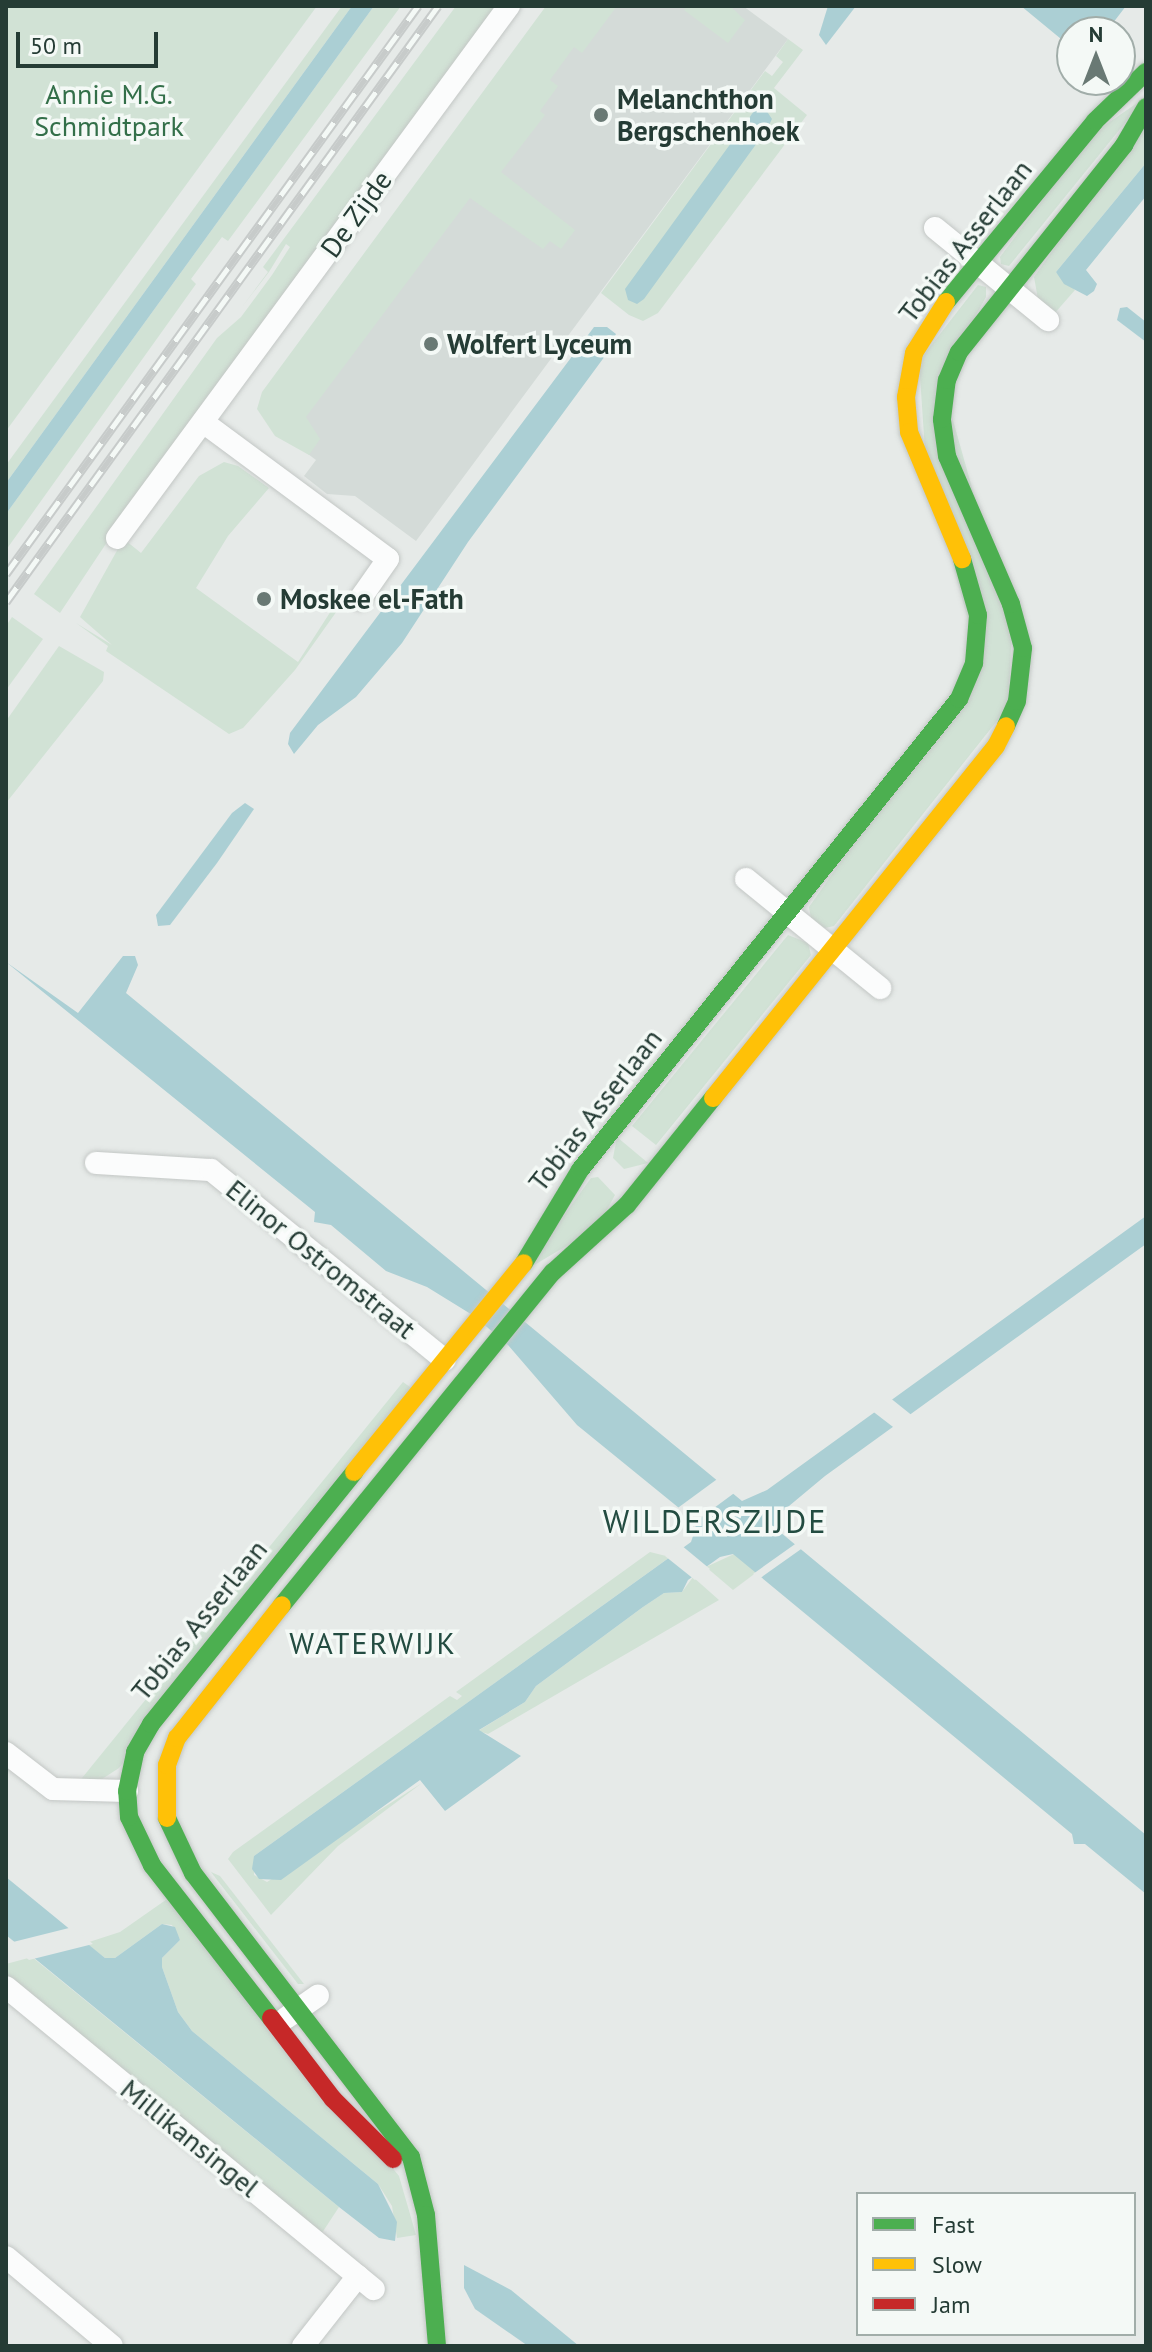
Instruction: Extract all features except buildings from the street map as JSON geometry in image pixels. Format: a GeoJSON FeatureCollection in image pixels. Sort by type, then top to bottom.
{"type":"FeatureCollection","features":[{"type":"Feature","properties":{"kind":"street","name":"De Zijde"},"geometry":{"type":"LineString","coordinates":[[117,538],[509,6]]}},
{"type":"Feature","properties":{"kind":"street","name":"Tobias Asserlaan"},"geometry":{"type":"LineString","coordinates":[[418,2181],[333,2099],[152,1865],[129,1817],[127,1791],[135,1752],[151,1724],[529,1256],[572,1181],[943,721],[974,663],[976,600],[915,454],[906,397],[914,353],[925,332],[978,263],[1095,121],[1146,72]]}},
{"type":"Feature","properties":{"kind":"street","name":"Tobias Asserlaan"},"geometry":{"type":"LineString","coordinates":[[437,2346],[418,2181],[407,2150],[178,1849],[164,1811],[167,1765],[177,1738],[198,1710],[523,1307],[627,1205],[996,746],[1017,701],[1023,648],[1017,621],[956,482],[942,419],[947,380],[959,352],[1124,145],[1146,107]]}},
{"type":"Feature","properties":{"kind":"street"},"geometry":{"type":"LineString","coordinates":[[935,228],[1048,320]]}},
{"type":"Feature","properties":{"kind":"street"},"geometry":{"type":"LineString","coordinates":[[203,422],[388,559],[360,599]]}},
{"type":"Feature","properties":{"kind":"street"},"geometry":{"type":"LineString","coordinates":[[746,879],[880,988]]}},
{"type":"Feature","properties":{"kind":"street","name":"Elinor Ostromstraat"},"geometry":{"type":"LineString","coordinates":[[96,1163],[211,1170],[445,1360]]}},
{"type":"Feature","properties":{"kind":"street"},"geometry":{"type":"LineString","coordinates":[[6,1753],[62,1792],[127,1791]]}},
{"type":"Feature","properties":{"kind":"street","name":"Millikansingel"},"geometry":{"type":"LineString","coordinates":[[9,1995],[366,2283],[303,2346]]}},
{"type":"Feature","properties":{"kind":"street"},"geometry":{"type":"LineString","coordinates":[[276,2026],[318,1996]]}},
{"type":"Feature","properties":{"kind":"street"},"geometry":{"type":"LineString","coordinates":[[6,2257],[112,2346]]}},
{"type":"Feature","properties":{"kind":"street"},"geometry":{"type":"LineString","coordinates":[[436,2318],[458,2346]]}},
{"type":"Feature","properties":{"kind":"shaded area"},"geometry":{"type":"Polygon","coordinates":[[[550,6],[743,6],[788,39],[416,541],[355,496],[327,494],[304,476],[316,460],[272,427],[550,6]]]}},
{"type":"Feature","properties":{"kind":"green space","name":"Annie M.G. Schmidtpark"},"geometry":{"type":"Polygon","coordinates":[[[6,6],[317,6],[6,431],[6,6]]]}},
{"type":"Feature","properties":{"kind":"green space"},"geometry":{"type":"Polygon","coordinates":[[[342,6],[352,6],[6,483],[6,465],[342,6]]]}},
{"type":"Feature","properties":{"kind":"green space"},"geometry":{"type":"Polygon","coordinates":[[[374,6],[401,6],[228,241],[222,237],[191,279],[196,284],[6,550],[6,514],[374,6]]]}},
{"type":"Feature","properties":{"kind":"green space"},"geometry":{"type":"Polygon","coordinates":[[[456,6],[499,6],[133,503],[60,613],[34,594],[217,338],[241,317],[272,275],[290,247],[286,244],[269,272],[242,307],[268,272],[263,267],[456,6]]]}},
{"type":"Feature","properties":{"kind":"green space"},"geometry":{"type":"Polygon","coordinates":[[[546,6],[617,6],[582,53],[574,47],[550,80],[558,86],[540,111],[545,115],[501,172],[575,230],[561,249],[550,241],[543,249],[470,198],[306,417],[320,439],[309,455],[275,436],[257,409],[262,392],[546,6]]]}},
{"type":"Feature","properties":{"kind":"green space"},"geometry":{"type":"Polygon","coordinates":[[[687,6],[730,6],[745,20],[728,43],[684,10],[687,6]]]}},
{"type":"Feature","properties":{"kind":"green space"},"geometry":{"type":"Polygon","coordinates":[[[788,39],[803,50],[774,88],[807,115],[658,313],[643,321],[629,315],[601,293],[765,71],[772,76],[783,62],[776,56],[788,39]]]}},
{"type":"Feature","properties":{"kind":"green space"},"geometry":{"type":"Polygon","coordinates":[[[1146,97],[1009,266],[1001,264],[1000,257],[1092,134],[1146,97]]]}},
{"type":"Feature","properties":{"kind":"green space"},"geometry":{"type":"Polygon","coordinates":[[[1146,119],[1146,163],[1056,272],[1075,290],[1054,314],[1038,299],[1034,277],[1146,119]]]}},
{"type":"Feature","properties":{"kind":"green space"},"geometry":{"type":"Polygon","coordinates":[[[978,285],[986,287],[986,297],[941,378],[1012,629],[1008,707],[834,926],[825,928],[811,919],[809,907],[980,664],[926,466],[919,361],[978,285]]]}},
{"type":"Feature","properties":{"kind":"green space"},"geometry":{"type":"Polygon","coordinates":[[[224,462],[238,466],[269,488],[228,536],[196,588],[298,662],[340,597],[344,601],[295,670],[243,728],[229,734],[106,651],[108,646],[76,623],[112,645],[80,617],[119,547],[125,540],[141,553],[199,476],[224,462]]]}},
{"type":"Feature","properties":{"kind":"green space"},"geometry":{"type":"Polygon","coordinates":[[[12,617],[43,639],[6,690],[6,626],[12,617]]]}},
{"type":"Feature","properties":{"kind":"green space"},"geometry":{"type":"Polygon","coordinates":[[[59,646],[104,672],[103,681],[6,803],[6,721],[59,646]]]}},
{"type":"Feature","properties":{"kind":"green space"},"geometry":{"type":"Polygon","coordinates":[[[788,935],[808,943],[811,955],[656,1145],[632,1126],[788,935]]]}},
{"type":"Feature","properties":{"kind":"green space"},"geometry":{"type":"Polygon","coordinates":[[[617,1137],[648,1163],[624,1169],[613,1158],[617,1137]]]}},
{"type":"Feature","properties":{"kind":"green space"},"geometry":{"type":"Polygon","coordinates":[[[598,1177],[615,1195],[597,1228],[524,1271],[591,1178],[598,1177]]]}},
{"type":"Feature","properties":{"kind":"green space"},"geometry":{"type":"Polygon","coordinates":[[[403,1382],[414,1390],[119,1768],[99,1781],[78,1783],[403,1382]]]}},
{"type":"Feature","properties":{"kind":"green space"},"geometry":{"type":"Polygon","coordinates":[[[650,1552],[670,1557],[254,1856],[254,1875],[267,1882],[422,1783],[338,1846],[271,1915],[228,1859],[233,1852],[450,1696],[457,1700],[462,1696],[456,1692],[650,1552]]]}},
{"type":"Feature","properties":{"kind":"green space"},"geometry":{"type":"Polygon","coordinates":[[[734,1554],[757,1572],[733,1590],[706,1567],[734,1554]]]}},
{"type":"Feature","properties":{"kind":"green space"},"geometry":{"type":"Polygon","coordinates":[[[693,1577],[719,1600],[488,1734],[478,1731],[525,1702],[536,1686],[643,1607],[664,1593],[682,1592],[693,1577]]]}},
{"type":"Feature","properties":{"kind":"green space"},"geometry":{"type":"Polygon","coordinates":[[[211,1872],[220,1876],[304,1984],[298,1984],[211,1872]]]}},
{"type":"Feature","properties":{"kind":"green space"},"geometry":{"type":"Polygon","coordinates":[[[170,1897],[399,2176],[416,2235],[397,2238],[392,2206],[378,2184],[192,2031],[178,2012],[162,1967],[162,1958],[180,1940],[172,1925],[162,1924],[115,1958],[105,1958],[86,1943],[120,1932],[170,1897]]]}},
{"type":"Feature","properties":{"kind":"green space"},"geometry":{"type":"Polygon","coordinates":[[[32,1957],[339,2207],[320,2236],[6,1977],[6,1964],[32,1957]]]}},
{"type":"Feature","properties":{"kind":"water"},"geometry":{"type":"Polygon","coordinates":[[[352,6],[374,6],[6,514],[6,483],[352,6]]]}},
{"type":"Feature","properties":{"kind":"water"},"geometry":{"type":"Polygon","coordinates":[[[828,6],[856,6],[826,45],[819,35],[828,6]]]}},
{"type":"Feature","properties":{"kind":"water"},"geometry":{"type":"Polygon","coordinates":[[[1021,6],[1126,6],[1118,16],[1056,16],[1056,35],[1021,6]]]}},
{"type":"Feature","properties":{"kind":"water"},"geometry":{"type":"Polygon","coordinates":[[[766,110],[772,119],[767,129],[644,299],[637,304],[628,300],[625,289],[754,111],[766,110]]]}},
{"type":"Feature","properties":{"kind":"water"},"geometry":{"type":"Polygon","coordinates":[[[1146,163],[1146,196],[1086,270],[1097,284],[1094,291],[1087,296],[1064,284],[1056,272],[1146,163]]]}},
{"type":"Feature","properties":{"kind":"water"},"geometry":{"type":"Polygon","coordinates":[[[1127,307],[1146,322],[1146,342],[1117,320],[1120,308],[1127,307]]]}},
{"type":"Feature","properties":{"kind":"water"},"geometry":{"type":"Polygon","coordinates":[[[594,327],[607,327],[616,334],[605,356],[468,542],[402,643],[356,697],[318,725],[294,754],[288,744],[290,733],[594,327]]]}},
{"type":"Feature","properties":{"kind":"water"},"geometry":{"type":"Polygon","coordinates":[[[245,803],[254,809],[217,863],[170,925],[158,926],[156,915],[232,813],[245,803]]]}},
{"type":"Feature","properties":{"kind":"water"},"geometry":{"type":"Polygon","coordinates":[[[123,956],[135,956],[138,965],[126,993],[742,1501],[767,1490],[1146,1216],[1146,1244],[825,1476],[783,1511],[774,1527],[1146,1835],[1146,1894],[1085,1844],[1074,1844],[1072,1834],[733,1554],[720,1557],[688,1580],[682,1592],[664,1593],[643,1607],[536,1686],[525,1702],[479,1730],[521,1756],[445,1811],[420,1780],[281,1880],[259,1879],[252,1869],[254,1856],[691,1542],[696,1527],[679,1508],[577,1425],[508,1345],[474,1316],[427,1287],[386,1271],[331,1225],[314,1222],[315,1212],[6,962],[78,1013],[123,956]]]}},
{"type":"Feature","properties":{"kind":"water"},"geometry":{"type":"Polygon","coordinates":[[[6,1877],[105,1958],[115,1958],[162,1924],[175,1927],[180,1940],[162,1958],[162,1967],[178,2012],[192,2031],[378,2184],[397,2222],[395,2241],[379,2238],[339,2207],[6,1935],[6,1877]]]}},
{"type":"Feature","properties":{"kind":"water"},"geometry":{"type":"Polygon","coordinates":[[[464,2265],[511,2290],[579,2346],[528,2346],[475,2309],[464,2288],[464,2265]]]}},
{"type":"Feature","properties":{"kind":"pier"},"geometry":{"type":"Polygon","coordinates":[[[889,1397],[914,1417],[897,1430],[871,1410],[889,1397]]]}},
{"type":"Feature","properties":{"kind":"pier"},"geometry":{"type":"Polygon","coordinates":[[[720,1477],[737,1491],[691,1525],[675,1510],[720,1477]]]}},
{"type":"Feature","properties":{"kind":"pier"},"geometry":{"type":"Polygon","coordinates":[[[798,1542],[804,1547],[759,1579],[753,1574],[798,1542]]]}},
{"type":"Feature","properties":{"kind":"pier"},"geometry":{"type":"Polygon","coordinates":[[[681,1545],[710,1569],[695,1580],[665,1556],[681,1545]]]}},
{"type":"Feature","properties":{"kind":"pier"},"geometry":{"type":"Polygon","coordinates":[[[73,1927],[93,1944],[29,1960],[9,1943],[73,1927]]]}},
{"type":"Feature","properties":{"kind":"railway"},"geometry":{"type":"LineString","coordinates":[[6,574],[418,6]]}},
{"type":"Feature","properties":{"kind":"railway"},"geometry":{"type":"LineString","coordinates":[[6,602],[438,6]]}},
{"type":"Feature","properties":{"kind":"traffic: fast"},"geometry":{"type":"LineString","coordinates":[[946,302],[1095,121],[1146,72]]}},
{"type":"Feature","properties":{"kind":"traffic: fast"},"geometry":{"type":"LineString","coordinates":[[1006,726],[1017,701],[1023,648],[1011,604],[947,456],[942,419],[947,380],[959,352],[1124,145],[1146,107]]}},
{"type":"Feature","properties":{"kind":"traffic: fast"},"geometry":{"type":"LineString","coordinates":[[524,1263],[580,1170],[959,699],[974,663],[978,615],[962,559]]}},
{"type":"Feature","properties":{"kind":"traffic: fast"},"geometry":{"type":"LineString","coordinates":[[282,1605],[553,1272],[627,1205],[713,1098]]}},
{"type":"Feature","properties":{"kind":"traffic: fast"},"geometry":{"type":"LineString","coordinates":[[271,2018],[152,1865],[129,1817],[127,1791],[135,1752],[151,1724],[354,1472]]}},
{"type":"Feature","properties":{"kind":"traffic: fast"},"geometry":{"type":"LineString","coordinates":[[167,1818],[193,1873],[411,2157],[426,2215],[437,2346]]}},
{"type":"Feature","properties":{"kind":"traffic: slow"},"geometry":{"type":"LineString","coordinates":[[946,302],[914,353],[906,397],[909,432],[962,559]]}},
{"type":"Feature","properties":{"kind":"traffic: slow"},"geometry":{"type":"LineString","coordinates":[[713,1098],[996,746],[1006,726]]}},
{"type":"Feature","properties":{"kind":"traffic: slow"},"geometry":{"type":"LineString","coordinates":[[354,1472],[524,1263]]}},
{"type":"Feature","properties":{"kind":"traffic: slow"},"geometry":{"type":"LineString","coordinates":[[167,1818],[167,1765],[177,1738],[282,1605]]}},
{"type":"Feature","properties":{"kind":"traffic: jam"},"geometry":{"type":"LineString","coordinates":[[271,2018],[333,2099],[393,2159]]}},
{"type":"Feature","properties":{"kind":"place","name":"Melanchthon Bergschenhoek"},"geometry":{"type":"Point","coordinates":[601,115]}},
{"type":"Feature","properties":{"kind":"place","name":"Wolfert Lyceum"},"geometry":{"type":"Point","coordinates":[431,344]}},
{"type":"Feature","properties":{"kind":"place","name":"Moskee el-Fath"},"geometry":{"type":"Point","coordinates":[264,599]}},
{"type":"Feature","properties":{"kind":"district","name":"WILDERSZIJDE"},"geometry":{"type":"Point","coordinates":[715,1521]}},
{"type":"Feature","properties":{"kind":"district","name":"WATERWIJK"},"geometry":{"type":"Point","coordinates":[373,1643]}}]}
